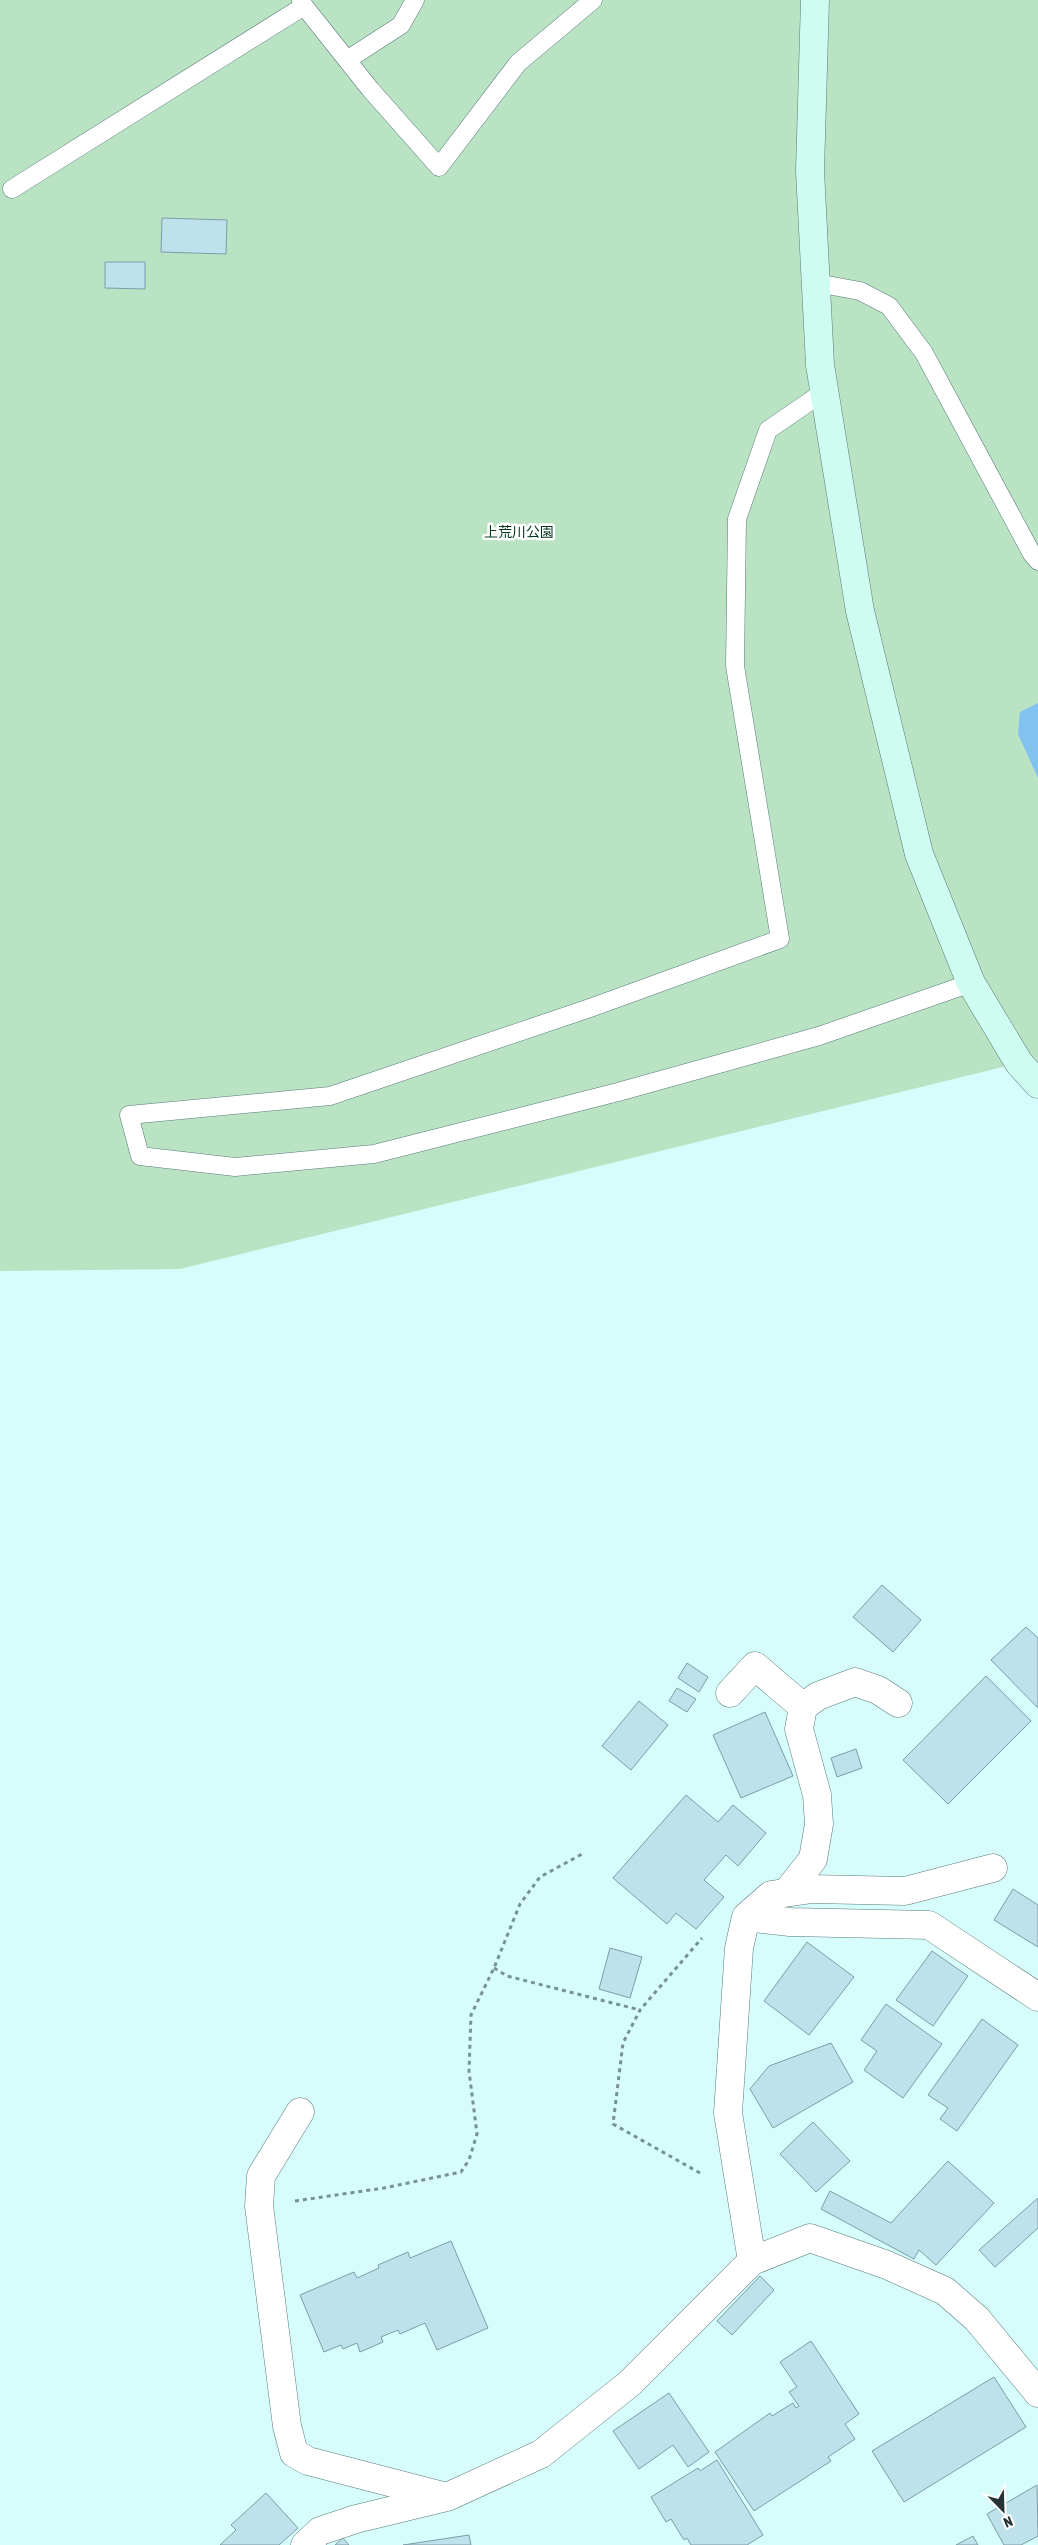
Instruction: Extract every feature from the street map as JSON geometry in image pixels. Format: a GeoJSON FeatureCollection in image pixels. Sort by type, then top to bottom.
{"type":"FeatureCollection","features":[{"type":"Feature","properties":{"kind":"street"},"geometry":{"type":"LineString","coordinates":[[815,0],[810,171],[820,365],[860,611],[919,854],[971,983],[1019,1063],[1038,1084]]}},
{"type":"Feature","properties":{"kind":"street"},"geometry":{"type":"LineString","coordinates":[[730,1693],[755,1666],[803,1707]]}},
{"type":"Feature","properties":{"kind":"street"},"geometry":{"type":"LineString","coordinates":[[787,1892],[813,1859],[819,1824],[817,1795],[798,1729],[803,1707],[818,1696],[855,1682],[878,1690],[898,1703]]}},
{"type":"Feature","properties":{"kind":"street"},"geometry":{"type":"LineString","coordinates":[[752,2261],[728,2112],[739,1948],[746,1917],[771,1895],[812,1889],[906,1891],[994,1868]]}},
{"type":"Feature","properties":{"kind":"street"},"geometry":{"type":"LineString","coordinates":[[746,1917],[790,1922],[929,1925],[1038,1997]]}},
{"type":"Feature","properties":{"kind":"street"},"geometry":{"type":"LineString","coordinates":[[300,2112],[261,2176],[260,2206],[287,2426],[294,2453],[308,2461],[447,2497]]}},
{"type":"Feature","properties":{"kind":"street"},"geometry":{"type":"LineString","coordinates":[[305,2545],[320,2531],[347,2522],[447,2497],[541,2454],[630,2383],[752,2261],[810,2238],[887,2264],[946,2291],[977,2319],[1038,2393]]}},
{"type":"Feature","properties":{"kind":"lane"},"geometry":{"type":"LineString","coordinates":[[347,60],[401,25],[416,0]]}},
{"type":"Feature","properties":{"kind":"lane"},"geometry":{"type":"LineString","coordinates":[[12,189],[302,3],[347,60],[439,167],[518,63],[592,0]]}},
{"type":"Feature","properties":{"kind":"lane"},"geometry":{"type":"LineString","coordinates":[[816,283],[860,291],[889,306],[924,353],[1032,554],[1038,560]]}},
{"type":"Feature","properties":{"kind":"lane"},"geometry":{"type":"LineString","coordinates":[[824,391],[768,430],[737,519],[735,666],[780,938],[590,1008],[330,1096],[129,1115],[140,1156],[235,1167],[374,1154],[618,1092],[819,1036],[971,983]]}},
{"type":"Feature","properties":{"kind":"path"},"geometry":{"type":"LineString","coordinates":[[260,2206],[384,2188],[461,2172],[469,2160],[477,2134],[469,2072],[471,2016],[494,1968],[520,1904],[540,1877],[584,1853]]}},
{"type":"Feature","properties":{"kind":"path"},"geometry":{"type":"LineString","coordinates":[[707,2180],[701,2173],[613,2124],[623,2043],[640,2010],[704,1936],[731,1918],[746,1917]]}},
{"type":"Feature","properties":{"kind":"path"},"geometry":{"type":"LineString","coordinates":[[494,1968],[508,1976],[640,2010]]}},
{"type":"Feature","properties":{"kind":"green space","name":"上荒川公園"},"geometry":{"type":"Polygon","coordinates":[[[0,0],[1038,0],[1038,1084],[1019,1063],[180,1269],[0,1271],[0,0]]]}},
{"type":"Feature","properties":{"kind":"water"},"geometry":{"type":"Polygon","coordinates":[[[1038,703],[1038,778],[1018,734],[1020,712],[1038,703]]]}},
{"type":"Feature","properties":{"kind":"building"},"geometry":{"type":"Polygon","coordinates":[[[162,218],[227,220],[226,254],[161,252],[162,218]]]}},
{"type":"Feature","properties":{"kind":"building"},"geometry":{"type":"Polygon","coordinates":[[[105,262],[145,262],[145,289],[105,288],[105,262]]]}},
{"type":"Feature","properties":{"kind":"building"},"geometry":{"type":"Polygon","coordinates":[[[882,1585],[921,1620],[893,1652],[853,1617],[882,1585]]]}},
{"type":"Feature","properties":{"kind":"building"},"geometry":{"type":"Polygon","coordinates":[[[1026,1627],[1038,1638],[1038,1708],[991,1660],[1026,1627]]]}},
{"type":"Feature","properties":{"kind":"building"},"geometry":{"type":"Polygon","coordinates":[[[687,1663],[708,1677],[699,1692],[678,1678],[687,1663]]]}},
{"type":"Feature","properties":{"kind":"building"},"geometry":{"type":"Polygon","coordinates":[[[986,1676],[1031,1721],[948,1804],[903,1760],[986,1676]]]}},
{"type":"Feature","properties":{"kind":"building"},"geometry":{"type":"Polygon","coordinates":[[[677,1688],[696,1699],[687,1712],[669,1701],[677,1688]]]}},
{"type":"Feature","properties":{"kind":"building"},"geometry":{"type":"Polygon","coordinates":[[[639,1701],[668,1725],[631,1770],[602,1746],[639,1701]]]}},
{"type":"Feature","properties":{"kind":"building"},"geometry":{"type":"Polygon","coordinates":[[[765,1712],[793,1776],[741,1798],[713,1735],[765,1712]]]}},
{"type":"Feature","properties":{"kind":"building"},"geometry":{"type":"Polygon","coordinates":[[[856,1749],[862,1768],[837,1777],[831,1758],[856,1749]]]}},
{"type":"Feature","properties":{"kind":"building"},"geometry":{"type":"Polygon","coordinates":[[[686,1795],[718,1822],[733,1805],[766,1833],[738,1866],[726,1855],[704,1880],[724,1897],[696,1929],[676,1913],[667,1924],[613,1878],[686,1795]]]}},
{"type":"Feature","properties":{"kind":"building"},"geometry":{"type":"Polygon","coordinates":[[[1013,1889],[1038,1905],[1038,1947],[994,1920],[1013,1889]]]}},
{"type":"Feature","properties":{"kind":"building"},"geometry":{"type":"Polygon","coordinates":[[[807,1942],[854,1977],[809,2035],[764,2001],[807,1942]]]}},
{"type":"Feature","properties":{"kind":"building"},"geometry":{"type":"Polygon","coordinates":[[[610,1948],[642,1957],[630,1998],[599,1989],[610,1948]]]}},
{"type":"Feature","properties":{"kind":"building"},"geometry":{"type":"Polygon","coordinates":[[[932,1951],[968,1976],[933,2026],[896,2000],[932,1951]]]}},
{"type":"Feature","properties":{"kind":"building"},"geometry":{"type":"Polygon","coordinates":[[[886,2004],[942,2044],[903,2098],[864,2070],[877,2051],[861,2040],[886,2004]]]}},
{"type":"Feature","properties":{"kind":"building"},"geometry":{"type":"Polygon","coordinates":[[[982,2019],[1018,2045],[957,2131],[940,2119],[948,2108],[928,2095],[982,2019]]]}},
{"type":"Feature","properties":{"kind":"building"},"geometry":{"type":"Polygon","coordinates":[[[831,2043],[853,2082],[773,2128],[750,2089],[769,2066],[831,2043]]]}},
{"type":"Feature","properties":{"kind":"building"},"geometry":{"type":"Polygon","coordinates":[[[813,2122],[850,2161],[816,2192],[780,2154],[813,2122]]]}},
{"type":"Feature","properties":{"kind":"building"},"geometry":{"type":"Polygon","coordinates":[[[948,2161],[994,2203],[936,2265],[919,2250],[914,2259],[821,2209],[830,2191],[891,2223],[948,2161]]]}},
{"type":"Feature","properties":{"kind":"building"},"geometry":{"type":"Polygon","coordinates":[[[1038,2198],[1038,2228],[995,2267],[979,2250],[1038,2198]]]}},
{"type":"Feature","properties":{"kind":"building"},"geometry":{"type":"Polygon","coordinates":[[[451,2241],[488,2328],[437,2350],[425,2323],[400,2334],[398,2330],[381,2337],[383,2342],[360,2352],[357,2343],[343,2349],[341,2345],[324,2352],[300,2295],[354,2272],[357,2278],[379,2268],[378,2265],[408,2252],[410,2258],[451,2241]]]}},
{"type":"Feature","properties":{"kind":"building"},"geometry":{"type":"Polygon","coordinates":[[[760,2276],[774,2290],[732,2335],[717,2321],[760,2276]]]}},
{"type":"Feature","properties":{"kind":"building"},"geometry":{"type":"Polygon","coordinates":[[[811,2341],[859,2414],[845,2424],[855,2439],[828,2457],[831,2461],[754,2511],[715,2452],[770,2413],[772,2416],[793,2403],[796,2408],[799,2406],[789,2392],[797,2387],[780,2362],[811,2341]]]}},
{"type":"Feature","properties":{"kind":"building"},"geometry":{"type":"Polygon","coordinates":[[[994,2377],[1026,2427],[904,2502],[872,2451],[994,2377]]]}},
{"type":"Feature","properties":{"kind":"building"},"geometry":{"type":"Polygon","coordinates":[[[669,2393],[709,2452],[688,2467],[673,2445],[639,2469],[613,2431],[669,2393]]]}},
{"type":"Feature","properties":{"kind":"building"},"geometry":{"type":"Polygon","coordinates":[[[717,2460],[763,2535],[747,2545],[691,2545],[687,2538],[684,2540],[671,2519],[666,2522],[651,2497],[698,2468],[700,2471],[717,2460]]]}},
{"type":"Feature","properties":{"kind":"building"},"geometry":{"type":"Polygon","coordinates":[[[1037,2485],[1038,2536],[1021,2545],[1004,2545],[987,2514],[1037,2485]]]}},
{"type":"Feature","properties":{"kind":"building"},"geometry":{"type":"Polygon","coordinates":[[[266,2493],[298,2528],[279,2545],[220,2545],[236,2530],[231,2525],[266,2493]]]}},
{"type":"Feature","properties":{"kind":"building"},"geometry":{"type":"Polygon","coordinates":[[[469,2535],[471,2545],[403,2545],[469,2535]]]}},
{"type":"Feature","properties":{"kind":"building"},"geometry":{"type":"Polygon","coordinates":[[[973,2536],[978,2545],[956,2545],[973,2536]]]}},
{"type":"Feature","properties":{"kind":"building"},"geometry":{"type":"Polygon","coordinates":[[[343,2538],[349,2545],[335,2545],[343,2538]]]}}]}
